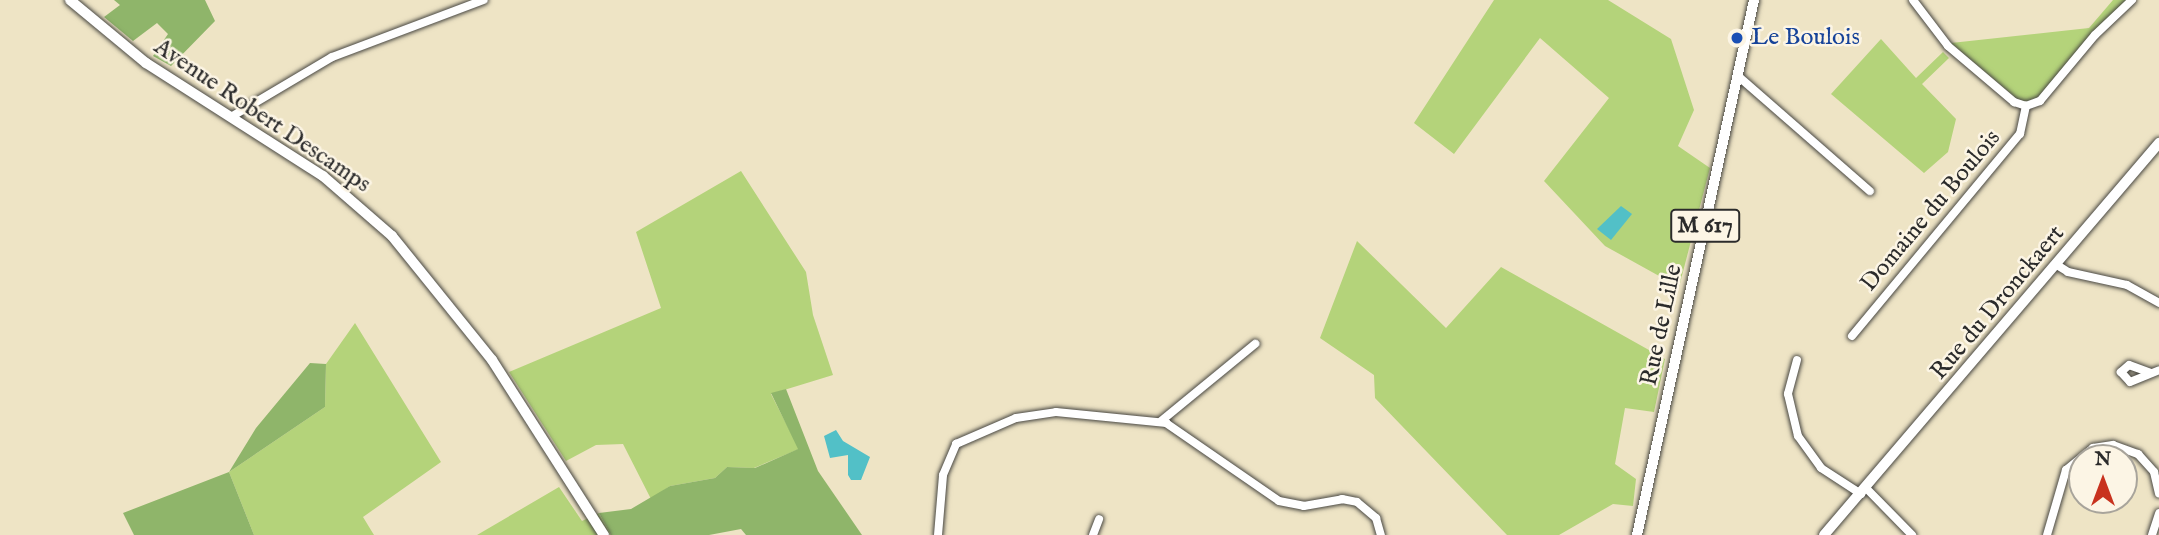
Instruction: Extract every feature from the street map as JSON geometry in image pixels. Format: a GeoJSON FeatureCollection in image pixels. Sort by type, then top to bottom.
{"type":"FeatureCollection","features":[{"type":"Feature","properties":{"kind":"main road","name":"Avenue Robert Descamps"},"geometry":{"type":"LineString","coordinates":[[70,0],[121,44],[336,186],[402,248],[492,360],[578,493],[601,535]]}},
{"type":"Feature","properties":{"kind":"main road","name":"Avenue Robert Descamps"},"geometry":{"type":"LineString","coordinates":[[76,0],[121,44]]}},
{"type":"Feature","properties":{"kind":"main road","name":"Rue de Lille"},"geometry":{"type":"LineString","coordinates":[[1637,535],[1754,0]]}},
{"type":"Feature","properties":{"kind":"main road","name":"Rue du Dronckaert"},"geometry":{"type":"LineString","coordinates":[[1824,535],[2159,144]]}},
{"type":"Feature","properties":{"kind":"street"},"geometry":{"type":"LineString","coordinates":[[231,117],[332,57],[484,0]]}},
{"type":"Feature","properties":{"kind":"street","name":"Domaine du Boulois"},"geometry":{"type":"LineString","coordinates":[[1852,336],[2023,131],[2026,106],[2014,102],[1948,46],[1913,0]]}},
{"type":"Feature","properties":{"kind":"street"},"geometry":{"type":"LineString","coordinates":[[2026,106],[2042,99],[2095,35],[2132,0]]}},
{"type":"Feature","properties":{"kind":"street"},"geometry":{"type":"LineString","coordinates":[[1738,76],[1870,191]]}},
{"type":"Feature","properties":{"kind":"street"},"geometry":{"type":"LineString","coordinates":[[2057,265],[2068,272],[2127,285],[2159,303]]}},
{"type":"Feature","properties":{"kind":"street"},"geometry":{"type":"LineString","coordinates":[[1161,421],[1255,344]]}},
{"type":"Feature","properties":{"kind":"street"},"geometry":{"type":"LineString","coordinates":[[1797,360],[1788,394],[1798,436],[1821,468],[1864,491],[1912,535]]}},
{"type":"Feature","properties":{"kind":"street"},"geometry":{"type":"LineString","coordinates":[[938,535],[944,466],[961,440],[1016,418],[1049,412],[1161,421],[1183,431],[1279,501],[1304,506],[1342,499],[1357,502],[1376,518],[1381,535]]}},
{"type":"Feature","properties":{"kind":"street"},"geometry":{"type":"LineString","coordinates":[[2048,535],[2066,470],[2093,448],[2113,445],[2138,454],[2154,472],[2159,493]]}},
{"type":"Feature","properties":{"kind":"street"},"geometry":{"type":"LineString","coordinates":[[2152,535],[2159,513]]}},
{"type":"Feature","properties":{"kind":"street"},"geometry":{"type":"LineString","coordinates":[[1093,535],[1099,519]]}},
{"type":"Feature","properties":{"kind":"green space"},"geometry":{"type":"Polygon","coordinates":[[[114,0],[205,0],[215,21],[171,66],[153,56],[168,34],[157,23],[133,41],[104,17],[120,5],[114,0]]]}},
{"type":"Feature","properties":{"kind":"green space"},"geometry":{"type":"Polygon","coordinates":[[[1494,0],[1608,0],[1671,39],[1694,110],[1678,146],[1710,168],[1679,287],[1605,246],[1544,181],[1609,98],[1540,38],[1454,154],[1414,123],[1494,0]]]}},
{"type":"Feature","properties":{"kind":"green space"},"geometry":{"type":"Polygon","coordinates":[[[2113,0],[2127,0],[2037,99],[2028,103],[2017,99],[1951,43],[2089,28],[2113,0]]]}},
{"type":"Feature","properties":{"kind":"green space"},"geometry":{"type":"Polygon","coordinates":[[[1881,39],[1916,78],[1943,52],[1949,58],[1922,84],[1956,119],[1948,152],[1924,173],[1831,94],[1881,39]]]}},
{"type":"Feature","properties":{"kind":"green space"},"geometry":{"type":"Polygon","coordinates":[[[741,171],[806,272],[813,315],[833,375],[771,394],[799,449],[754,468],[727,467],[715,478],[670,486],[651,499],[623,444],[596,445],[566,461],[509,372],[661,308],[636,232],[741,171]]]}},
{"type":"Feature","properties":{"kind":"green space"},"geometry":{"type":"Polygon","coordinates":[[[1357,241],[1446,328],[1501,267],[1665,359],[1654,412],[1625,408],[1615,464],[1636,479],[1633,506],[1613,504],[1559,535],[1507,535],[1375,398],[1374,375],[1320,338],[1357,241]]]}},
{"type":"Feature","properties":{"kind":"green space"},"geometry":{"type":"Polygon","coordinates":[[[355,323],[441,462],[363,517],[374,535],[254,535],[229,472],[325,407],[326,364],[355,323]]]}},
{"type":"Feature","properties":{"kind":"green space"},"geometry":{"type":"Polygon","coordinates":[[[310,363],[326,364],[325,407],[229,472],[256,428],[310,363]]]}},
{"type":"Feature","properties":{"kind":"green space"},"geometry":{"type":"Polygon","coordinates":[[[786,389],[818,471],[862,535],[746,535],[741,529],[709,535],[611,535],[599,513],[631,509],[670,486],[715,478],[727,467],[755,468],[798,449],[771,393],[786,389]]]}},
{"type":"Feature","properties":{"kind":"green space"},"geometry":{"type":"Polygon","coordinates":[[[229,472],[254,535],[134,535],[123,513],[229,472]]]}},
{"type":"Feature","properties":{"kind":"green space"},"geometry":{"type":"Polygon","coordinates":[[[559,487],[582,521],[599,513],[611,535],[477,535],[559,487]]]}},
{"type":"Feature","properties":{"kind":"water"},"geometry":{"type":"Polygon","coordinates":[[[1621,206],[1632,214],[1611,240],[1597,229],[1621,206]]]}},
{"type":"Feature","properties":{"kind":"water"},"geometry":{"type":"Polygon","coordinates":[[[836,430],[843,441],[870,457],[861,480],[851,480],[848,475],[848,455],[830,458],[824,436],[836,430]]]}},
{"type":"Feature","properties":{"kind":"place","name":"Le Boulois"},"geometry":{"type":"Point","coordinates":[1737,38]}}]}
